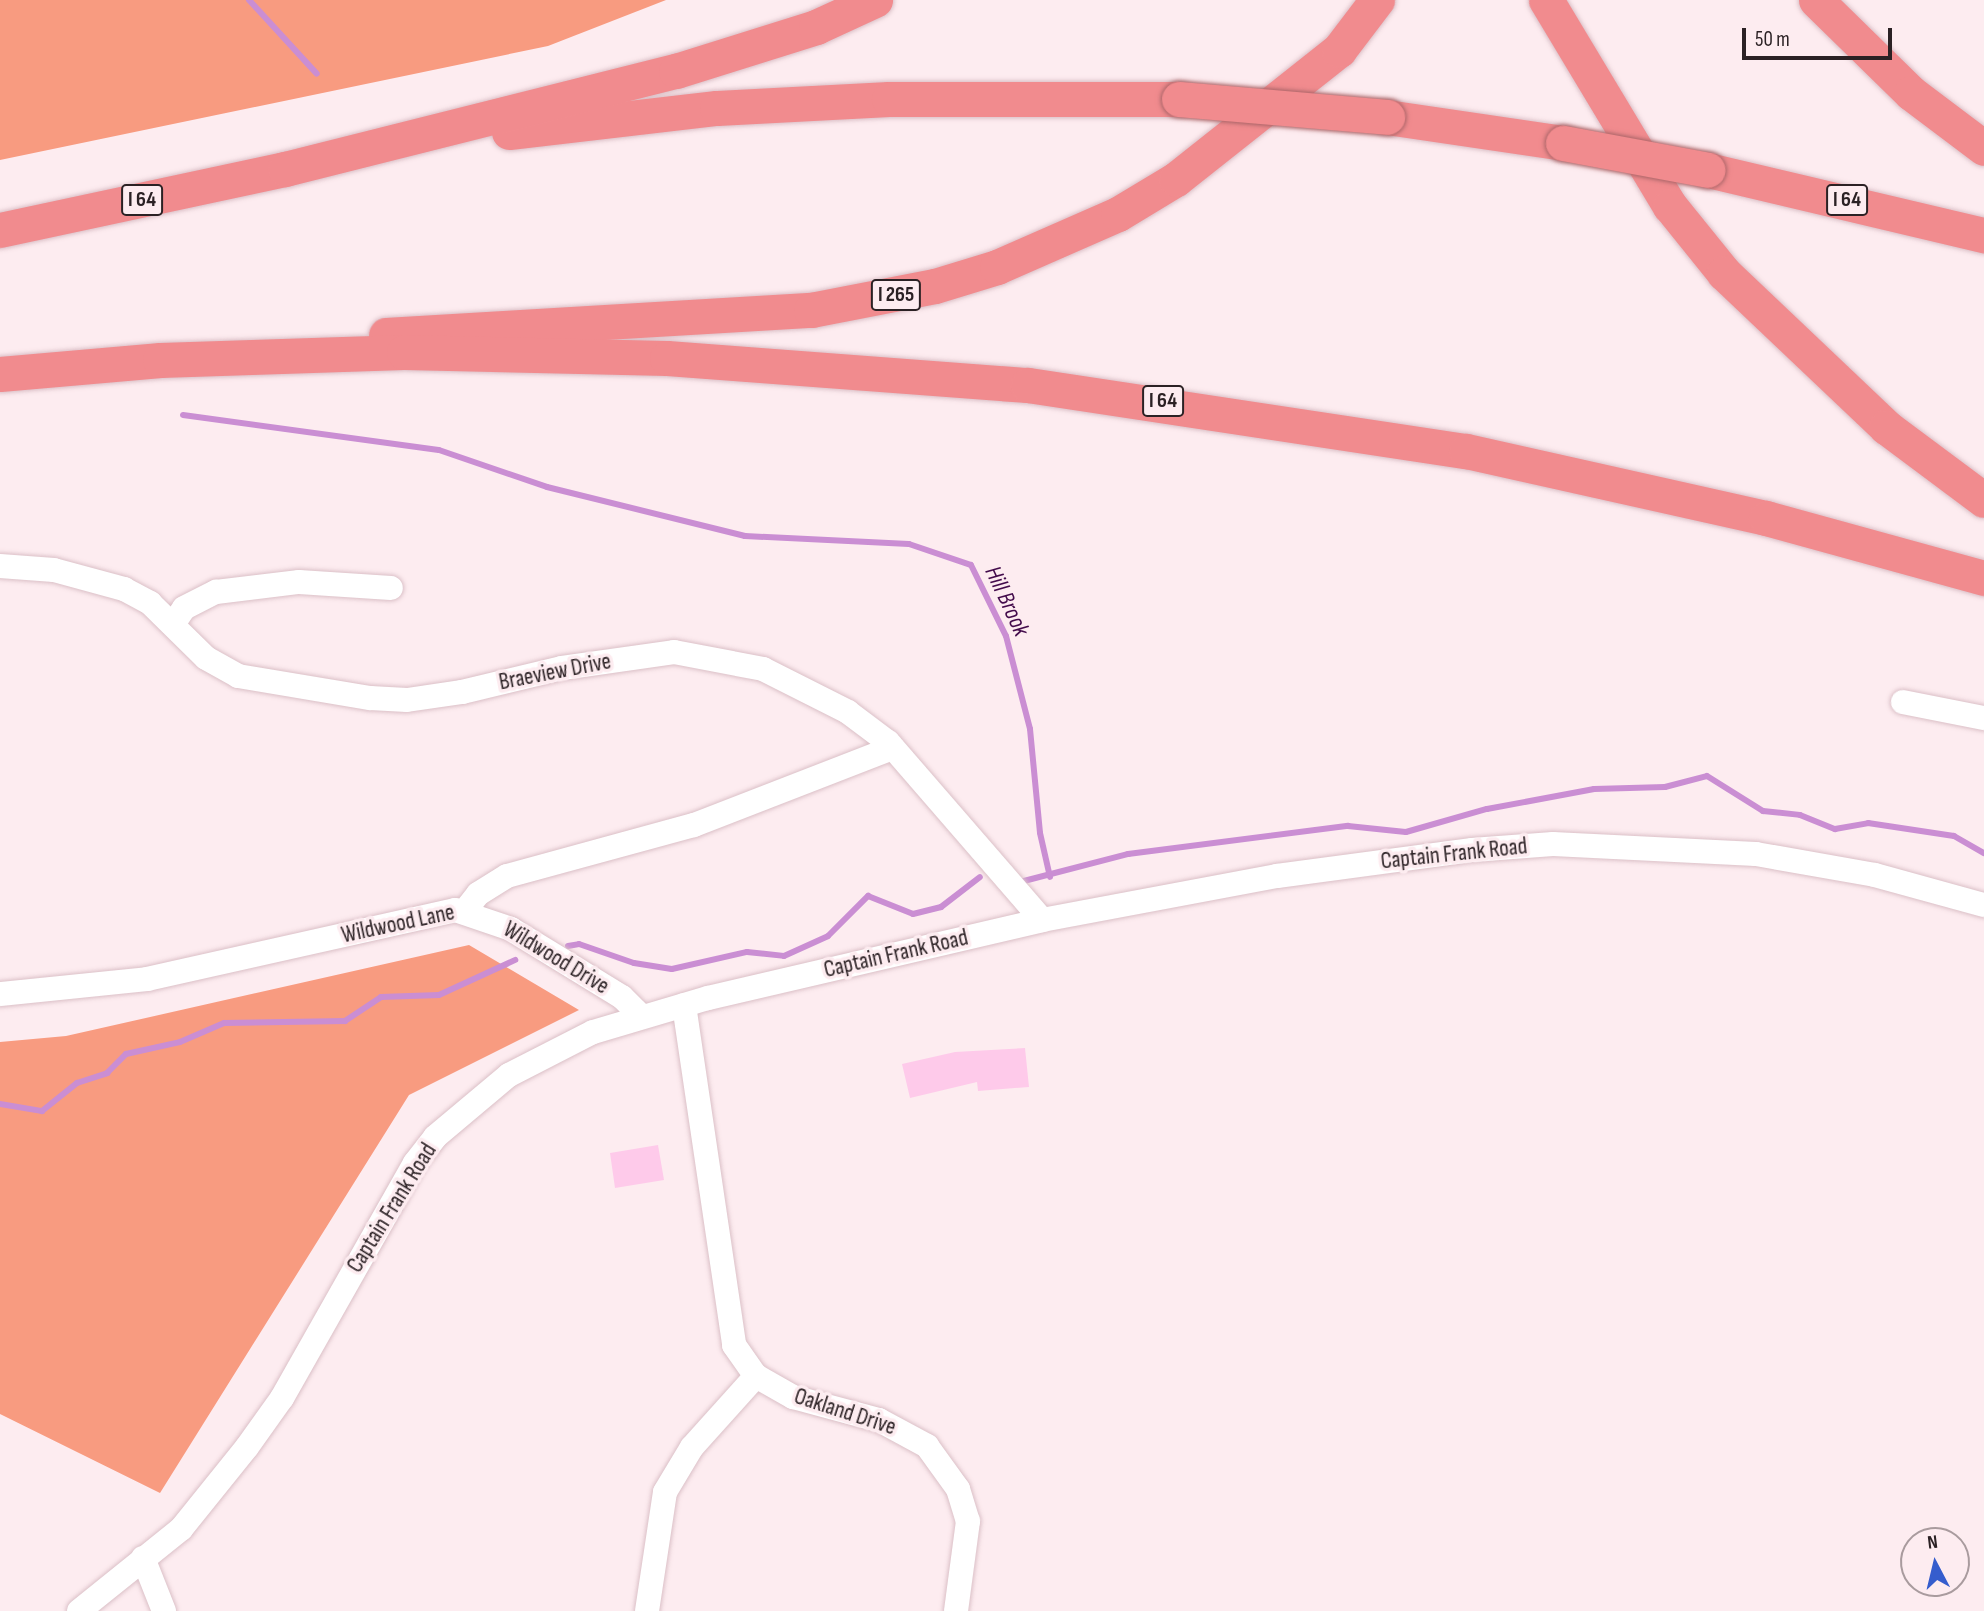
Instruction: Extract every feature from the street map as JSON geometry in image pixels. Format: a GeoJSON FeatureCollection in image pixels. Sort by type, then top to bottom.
{"type":"FeatureCollection","features":[{"type":"Feature","properties":{"kind":"highway"},"geometry":{"type":"LineString","coordinates":[[285,169],[746,51],[875,0]]}},
{"type":"Feature","properties":{"kind":"highway","name":"I 265"},"geometry":{"type":"LineString","coordinates":[[325,353],[404,330],[811,310],[923,289],[997,267],[1118,214],[1176,178],[1339,50],[1377,0]]}},
{"type":"Feature","properties":{"kind":"highway"},"geometry":{"type":"LineString","coordinates":[[1546,0],[1670,206],[1724,273],[1876,419],[1984,500]]}},
{"type":"Feature","properties":{"kind":"highway"},"geometry":{"type":"LineString","coordinates":[[1816,0],[1911,93],[1984,148]]}},
{"type":"Feature","properties":{"kind":"highway","name":"I 64"},"geometry":{"type":"LineString","coordinates":[[0,230],[285,169],[563,125],[717,108],[889,99],[1179,99],[1387,117],[1563,142],[1709,170],[1984,235]]}},
{"type":"Feature","properties":{"kind":"highway","name":"I 64"},"geometry":{"type":"LineString","coordinates":[[0,374],[325,353],[595,355],[812,366],[1173,402],[1615,481],[1984,578]]}},
{"type":"Feature","properties":{"kind":"street","name":"Braeview Drive"},"geometry":{"type":"LineString","coordinates":[[0,566],[54,570],[124,589],[173,624],[206,658],[238,676],[407,700],[562,667],[674,652],[706,654],[763,669],[848,712],[893,748],[1042,920]]}},
{"type":"Feature","properties":{"kind":"street"},"geometry":{"type":"LineString","coordinates":[[173,624],[184,608],[215,592],[299,582],[391,588]]}},
{"type":"Feature","properties":{"kind":"street"},"geometry":{"type":"LineString","coordinates":[[1903,702],[1984,718]]}},
{"type":"Feature","properties":{"kind":"street","name":"Wildwood Lane"},"geometry":{"type":"LineString","coordinates":[[0,994],[148,979],[409,917],[464,912],[478,894],[507,876],[694,825],[893,748]]}},
{"type":"Feature","properties":{"kind":"street","name":"Captain Frank Road"},"geometry":{"type":"LineString","coordinates":[[79,1611],[203,1505],[282,1398],[409,1174],[435,1138],[482,1093],[537,1058],[641,1016],[1042,920],[1285,875],[1553,844],[1756,854],[1875,875],[1984,905]]}},
{"type":"Feature","properties":{"kind":"street","name":"Wildwood Drive"},"geometry":{"type":"LineString","coordinates":[[464,912],[511,929],[622,997],[641,1016]]}},
{"type":"Feature","properties":{"kind":"street","name":"Oakland Drive"},"geometry":{"type":"LineString","coordinates":[[684,1005],[734,1345],[756,1376],[793,1397],[896,1427],[927,1446],[958,1489],[968,1521],[956,1611]]}},
{"type":"Feature","properties":{"kind":"street"},"geometry":{"type":"LineString","coordinates":[[647,1611],[666,1492],[692,1447],[756,1376]]}},
{"type":"Feature","properties":{"kind":"street"},"geometry":{"type":"LineString","coordinates":[[143,1558],[164,1611]]}},
{"type":"Feature","properties":{"kind":"shaded area"},"geometry":{"type":"Polygon","coordinates":[[[0,0],[666,0],[548,46],[0,160],[0,0]]]}},
{"type":"Feature","properties":{"kind":"shaded area"},"geometry":{"type":"Polygon","coordinates":[[[469,945],[579,1010],[409,1095],[160,1493],[0,1414],[0,1042],[66,1036],[469,945]]]}},
{"type":"Feature","properties":{"kind":"building"},"geometry":{"type":"Polygon","coordinates":[[[1025,1048],[1029,1087],[978,1091],[977,1082],[910,1098],[902,1064],[955,1052],[1025,1048]]]}},
{"type":"Feature","properties":{"kind":"building"},"geometry":{"type":"Polygon","coordinates":[[[658,1145],[664,1180],[615,1188],[610,1153],[658,1145]]]}},
{"type":"Feature","properties":{"kind":"waterway","name":"Hill Brook"},"geometry":{"type":"LineString","coordinates":[[249,0],[317,74]]}},
{"type":"Feature","properties":{"kind":"waterway"},"geometry":{"type":"LineString","coordinates":[[183,415],[439,450],[547,487],[745,536],[909,544],[971,565],[1006,636],[1030,729],[1040,833],[1050,877]]}},
{"type":"Feature","properties":{"kind":"waterway"},"geometry":{"type":"LineString","coordinates":[[1020,882],[1128,854],[1348,826],[1406,832],[1487,809],[1594,789],[1665,787],[1707,776],[1763,811],[1800,815],[1835,829],[1868,823],[1954,836],[1984,853]]}},
{"type":"Feature","properties":{"kind":"waterway"},"geometry":{"type":"LineString","coordinates":[[568,946],[579,944],[634,963],[672,969],[747,952],[784,956],[828,936],[868,896],[913,914],[941,907],[980,877]]}},
{"type":"Feature","properties":{"kind":"waterway"},"geometry":{"type":"LineString","coordinates":[[0,1104],[42,1111],[77,1083],[107,1073],[126,1054],[180,1042],[224,1023],[345,1021],[381,997],[439,995],[515,960]]}}]}
